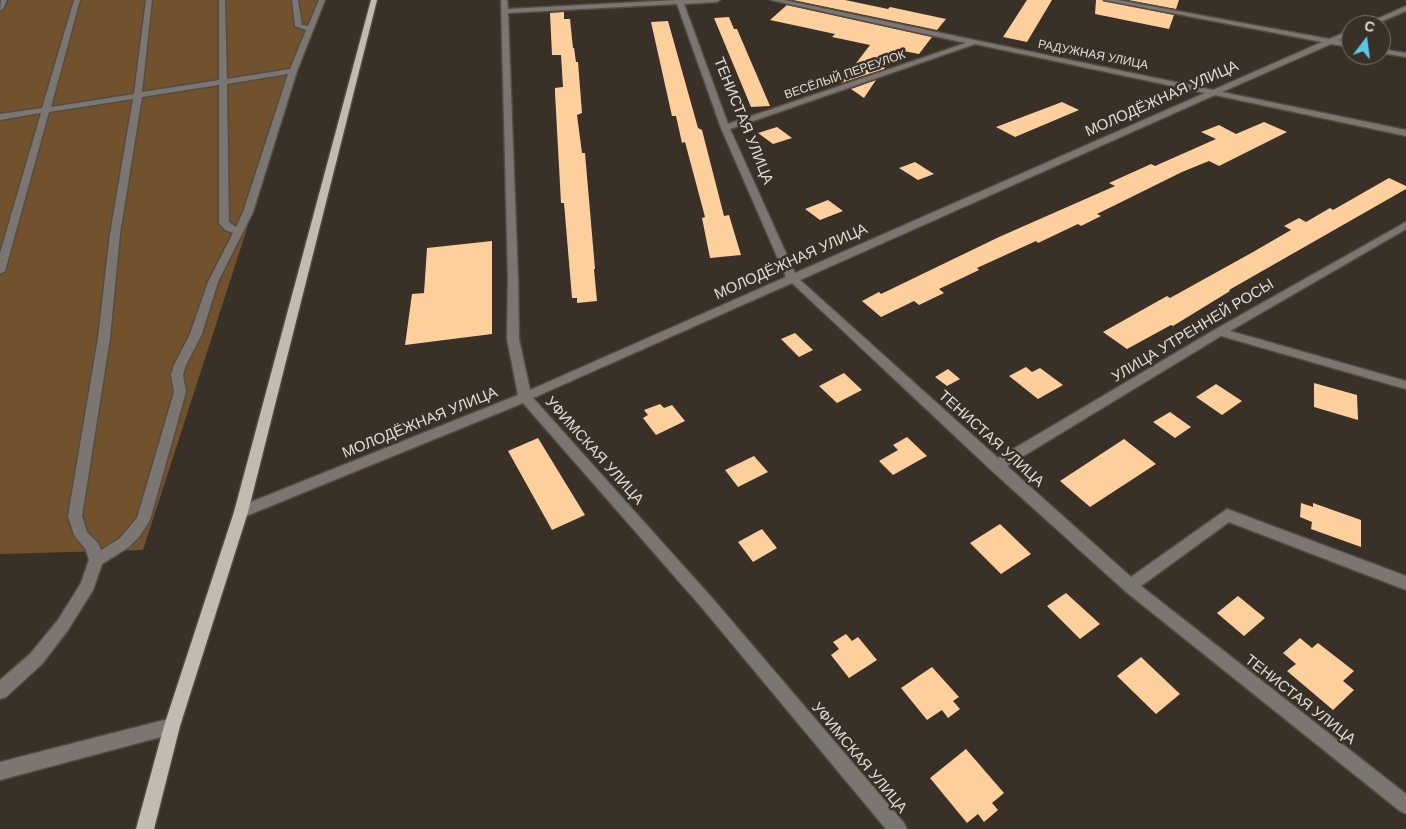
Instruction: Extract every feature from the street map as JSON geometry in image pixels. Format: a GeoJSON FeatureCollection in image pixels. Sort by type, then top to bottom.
{"type":"FeatureCollection","features":[{"type":"Feature","properties":{"kind":"main road"},"geometry":{"type":"LineString","coordinates":[[145,829],[172,726],[241,512],[374,0]]}},
{"type":"Feature","properties":{"kind":"street"},"geometry":{"type":"LineString","coordinates":[[0,10],[4,0]]}},
{"type":"Feature","properties":{"kind":"street"},"geometry":{"type":"LineString","coordinates":[[0,271],[77,0]]}},
{"type":"Feature","properties":{"kind":"street"},"geometry":{"type":"LineString","coordinates":[[0,692],[36,659],[63,625],[88,585],[96,560],[93,547],[81,535],[75,516],[102,348],[115,234],[138,95],[148,0]]}},
{"type":"Feature","properties":{"kind":"street"},"geometry":{"type":"LineString","coordinates":[[222,0],[224,223],[229,228],[237,231]]}},
{"type":"Feature","properties":{"kind":"street"},"geometry":{"type":"LineString","coordinates":[[294,0],[299,26],[310,29]]}},
{"type":"Feature","properties":{"kind":"street"},"geometry":{"type":"LineString","coordinates":[[96,560],[124,543],[143,520],[180,392],[178,375],[180,365],[196,334],[213,282],[248,212],[293,71],[322,0]]}},
{"type":"Feature","properties":{"kind":"street"},"geometry":{"type":"LineString","coordinates":[[504,6],[717,0]]}},
{"type":"Feature","properties":{"kind":"street","name":"РАДУЖНАЯ УЛИЦА"},"geometry":{"type":"LineString","coordinates":[[774,0],[1406,134]]}},
{"type":"Feature","properties":{"kind":"street"},"geometry":{"type":"LineString","coordinates":[[1108,0],[1341,44]]}},
{"type":"Feature","properties":{"kind":"street","name":"ТЕНИСТАЯ УЛИЦА"},"geometry":{"type":"LineString","coordinates":[[680,2],[725,128],[792,278],[996,466],[1130,586],[1406,805]]}},
{"type":"Feature","properties":{"kind":"street","name":"УФИМСКАЯ УЛИЦА"},"geometry":{"type":"LineString","coordinates":[[504,6],[513,279],[513,339],[524,397],[708,604],[898,829]]}},
{"type":"Feature","properties":{"kind":"street"},"geometry":{"type":"LineString","coordinates":[[1390,15],[1406,8]]}},
{"type":"Feature","properties":{"kind":"street","name":"МОЛОДЁЖНАЯ УЛИЦА"},"geometry":{"type":"LineString","coordinates":[[241,512],[524,397],[1341,37]]}},
{"type":"Feature","properties":{"kind":"street","name":"ВЕСЁЛЫЙ ПЕРЕУЛОК"},"geometry":{"type":"LineString","coordinates":[[725,128],[972,43]]}},
{"type":"Feature","properties":{"kind":"street"},"geometry":{"type":"LineString","coordinates":[[1391,53],[1406,56]]}},
{"type":"Feature","properties":{"kind":"street"},"geometry":{"type":"LineString","coordinates":[[0,117],[293,71]]}},
{"type":"Feature","properties":{"kind":"street","name":"УЛИЦА УТРЕННЕЙ РОСЫ"},"geometry":{"type":"LineString","coordinates":[[996,466],[1220,332],[1403,229]]}},
{"type":"Feature","properties":{"kind":"street"},"geometry":{"type":"LineString","coordinates":[[1220,332],[1406,385]]}},
{"type":"Feature","properties":{"kind":"street"},"geometry":{"type":"LineString","coordinates":[[1130,586],[1227,515],[1406,582]]}},
{"type":"Feature","properties":{"kind":"street"},"geometry":{"type":"LineString","coordinates":[[0,770],[172,726]]}},
{"type":"Feature","properties":{"kind":"shaded area"},"geometry":{"type":"Polygon","coordinates":[[[0,0],[321,0],[143,550],[0,554],[0,0]]]}},
{"type":"Feature","properties":{"kind":"building"},"geometry":{"type":"Polygon","coordinates":[[[793,0],[845,0],[946,19],[937,30],[793,0]]]}},
{"type":"Feature","properties":{"kind":"building"},"geometry":{"type":"Polygon","coordinates":[[[1027,0],[1052,0],[1027,42],[1003,37],[1027,0]]]}},
{"type":"Feature","properties":{"kind":"building"},"geometry":{"type":"Polygon","coordinates":[[[1096,0],[1174,15],[1169,29],[1095,14],[1096,0]]]}},
{"type":"Feature","properties":{"kind":"building"},"geometry":{"type":"Polygon","coordinates":[[[1128,0],[1179,0],[1176,9],[1128,0]]]}},
{"type":"Feature","properties":{"kind":"building"},"geometry":{"type":"Polygon","coordinates":[[[787,5],[932,37],[919,54],[898,50],[884,69],[841,83],[870,45],[832,37],[835,34],[770,20],[787,5]]]}},
{"type":"Feature","properties":{"kind":"building"},"geometry":{"type":"Polygon","coordinates":[[[564,12],[564,19],[570,19],[573,48],[576,62],[578,62],[582,113],[577,115],[582,153],[585,153],[597,301],[577,303],[577,298],[572,298],[564,203],[561,203],[555,88],[563,87],[561,55],[552,55],[550,13],[564,12]]]}},
{"type":"Feature","properties":{"kind":"building"},"geometry":{"type":"Polygon","coordinates":[[[729,17],[734,29],[737,29],[770,106],[751,107],[714,18],[729,17]]]}},
{"type":"Feature","properties":{"kind":"building"},"geometry":{"type":"Polygon","coordinates":[[[668,21],[698,128],[702,130],[724,216],[729,215],[741,255],[710,258],[702,218],[705,217],[685,142],[682,143],[676,116],[672,116],[651,22],[668,21]]]}},
{"type":"Feature","properties":{"kind":"building"},"geometry":{"type":"Polygon","coordinates":[[[876,80],[864,98],[851,89],[876,80]]]}},
{"type":"Feature","properties":{"kind":"building"},"geometry":{"type":"Polygon","coordinates":[[[1062,102],[1079,110],[1015,137],[996,127],[1062,102]]]}},
{"type":"Feature","properties":{"kind":"building"},"geometry":{"type":"Polygon","coordinates":[[[1264,122],[1287,132],[1219,166],[1209,161],[1182,172],[1097,214],[1101,216],[1081,226],[1078,224],[977,268],[979,270],[939,289],[944,293],[919,305],[914,301],[881,317],[862,301],[879,292],[881,294],[999,237],[1115,186],[1109,183],[1151,164],[1155,166],[1216,139],[1201,132],[1219,125],[1236,134],[1264,122]]]}},
{"type":"Feature","properties":{"kind":"building"},"geometry":{"type":"Polygon","coordinates":[[[777,127],[792,138],[773,144],[758,133],[777,127]]]}},
{"type":"Feature","properties":{"kind":"building"},"geometry":{"type":"Polygon","coordinates":[[[915,162],[934,174],[918,180],[899,168],[915,162]]]}},
{"type":"Feature","properties":{"kind":"building"},"geometry":{"type":"Polygon","coordinates":[[[1389,178],[1406,186],[1406,189],[1229,290],[1173,326],[1171,325],[1127,349],[1103,332],[1167,296],[1170,298],[1291,230],[1284,226],[1299,218],[1306,222],[1330,208],[1333,210],[1389,178]]]}},
{"type":"Feature","properties":{"kind":"building"},"geometry":{"type":"Polygon","coordinates":[[[828,200],[843,211],[820,220],[805,209],[828,200]]]}},
{"type":"Feature","properties":{"kind":"building"},"geometry":{"type":"Polygon","coordinates":[[[492,241],[492,334],[405,345],[412,294],[424,293],[427,248],[492,241]]]}},
{"type":"Feature","properties":{"kind":"building"},"geometry":{"type":"Polygon","coordinates":[[[795,333],[813,350],[799,357],[781,339],[795,333]]]}},
{"type":"Feature","properties":{"kind":"building"},"geometry":{"type":"Polygon","coordinates":[[[1026,367],[1032,372],[1040,368],[1063,385],[1038,399],[1009,376],[1026,367]]]}},
{"type":"Feature","properties":{"kind":"building"},"geometry":{"type":"Polygon","coordinates":[[[948,369],[960,379],[947,386],[935,377],[948,369]]]}},
{"type":"Feature","properties":{"kind":"building"},"geometry":{"type":"Polygon","coordinates":[[[844,373],[862,390],[837,403],[819,386],[844,373]]]}},
{"type":"Feature","properties":{"kind":"building"},"geometry":{"type":"Polygon","coordinates":[[[1314,383],[1357,395],[1358,420],[1314,407],[1314,383]]]}},
{"type":"Feature","properties":{"kind":"building"},"geometry":{"type":"Polygon","coordinates":[[[1216,384],[1242,401],[1222,415],[1196,397],[1216,384]]]}},
{"type":"Feature","properties":{"kind":"building"},"geometry":{"type":"Polygon","coordinates":[[[660,404],[664,408],[672,405],[685,421],[656,435],[643,418],[648,415],[644,410],[660,404]]]}},
{"type":"Feature","properties":{"kind":"building"},"geometry":{"type":"Polygon","coordinates":[[[1170,412],[1191,427],[1175,438],[1153,422],[1170,412]]]}},
{"type":"Feature","properties":{"kind":"building"},"geometry":{"type":"Polygon","coordinates":[[[907,437],[927,456],[893,475],[879,461],[898,450],[893,445],[907,437]]]}},
{"type":"Feature","properties":{"kind":"building"},"geometry":{"type":"Polygon","coordinates":[[[538,438],[585,515],[552,530],[508,451],[538,438]]]}},
{"type":"Feature","properties":{"kind":"building"},"geometry":{"type":"Polygon","coordinates":[[[1124,439],[1156,464],[1090,507],[1060,481],[1124,439]]]}},
{"type":"Feature","properties":{"kind":"building"},"geometry":{"type":"Polygon","coordinates":[[[754,456],[768,472],[738,487],[725,470],[754,456]]]}},
{"type":"Feature","properties":{"kind":"building"},"geometry":{"type":"Polygon","coordinates":[[[1301,503],[1313,507],[1313,503],[1361,520],[1361,547],[1311,529],[1312,522],[1300,517],[1301,503]]]}},
{"type":"Feature","properties":{"kind":"building"},"geometry":{"type":"Polygon","coordinates":[[[1000,524],[1031,554],[1001,574],[970,543],[1000,524]]]}},
{"type":"Feature","properties":{"kind":"building"},"geometry":{"type":"Polygon","coordinates":[[[762,529],[777,548],[753,562],[738,542],[762,529]]]}},
{"type":"Feature","properties":{"kind":"building"},"geometry":{"type":"Polygon","coordinates":[[[1066,593],[1100,624],[1080,639],[1047,606],[1066,593]]]}},
{"type":"Feature","properties":{"kind":"building"},"geometry":{"type":"Polygon","coordinates":[[[1238,596],[1265,618],[1244,636],[1217,613],[1238,596]]]}},
{"type":"Feature","properties":{"kind":"building"},"geometry":{"type":"Polygon","coordinates":[[[846,634],[852,641],[858,637],[877,660],[849,678],[831,655],[839,649],[833,642],[846,634]]]}},
{"type":"Feature","properties":{"kind":"building"},"geometry":{"type":"Polygon","coordinates":[[[1300,638],[1312,648],[1318,643],[1354,671],[1343,681],[1354,690],[1333,710],[1287,671],[1296,664],[1283,653],[1300,638]]]}},
{"type":"Feature","properties":{"kind":"building"},"geometry":{"type":"Polygon","coordinates":[[[1141,657],[1180,694],[1156,714],[1117,676],[1141,657]]]}},
{"type":"Feature","properties":{"kind":"building"},"geometry":{"type":"Polygon","coordinates":[[[932,667],[959,697],[953,701],[960,709],[948,718],[942,710],[927,720],[901,688],[932,667]]]}},
{"type":"Feature","properties":{"kind":"building"},"geometry":{"type":"Polygon","coordinates":[[[966,749],[1004,793],[992,803],[998,810],[984,822],[978,814],[967,823],[930,778],[966,749]]]}}]}
